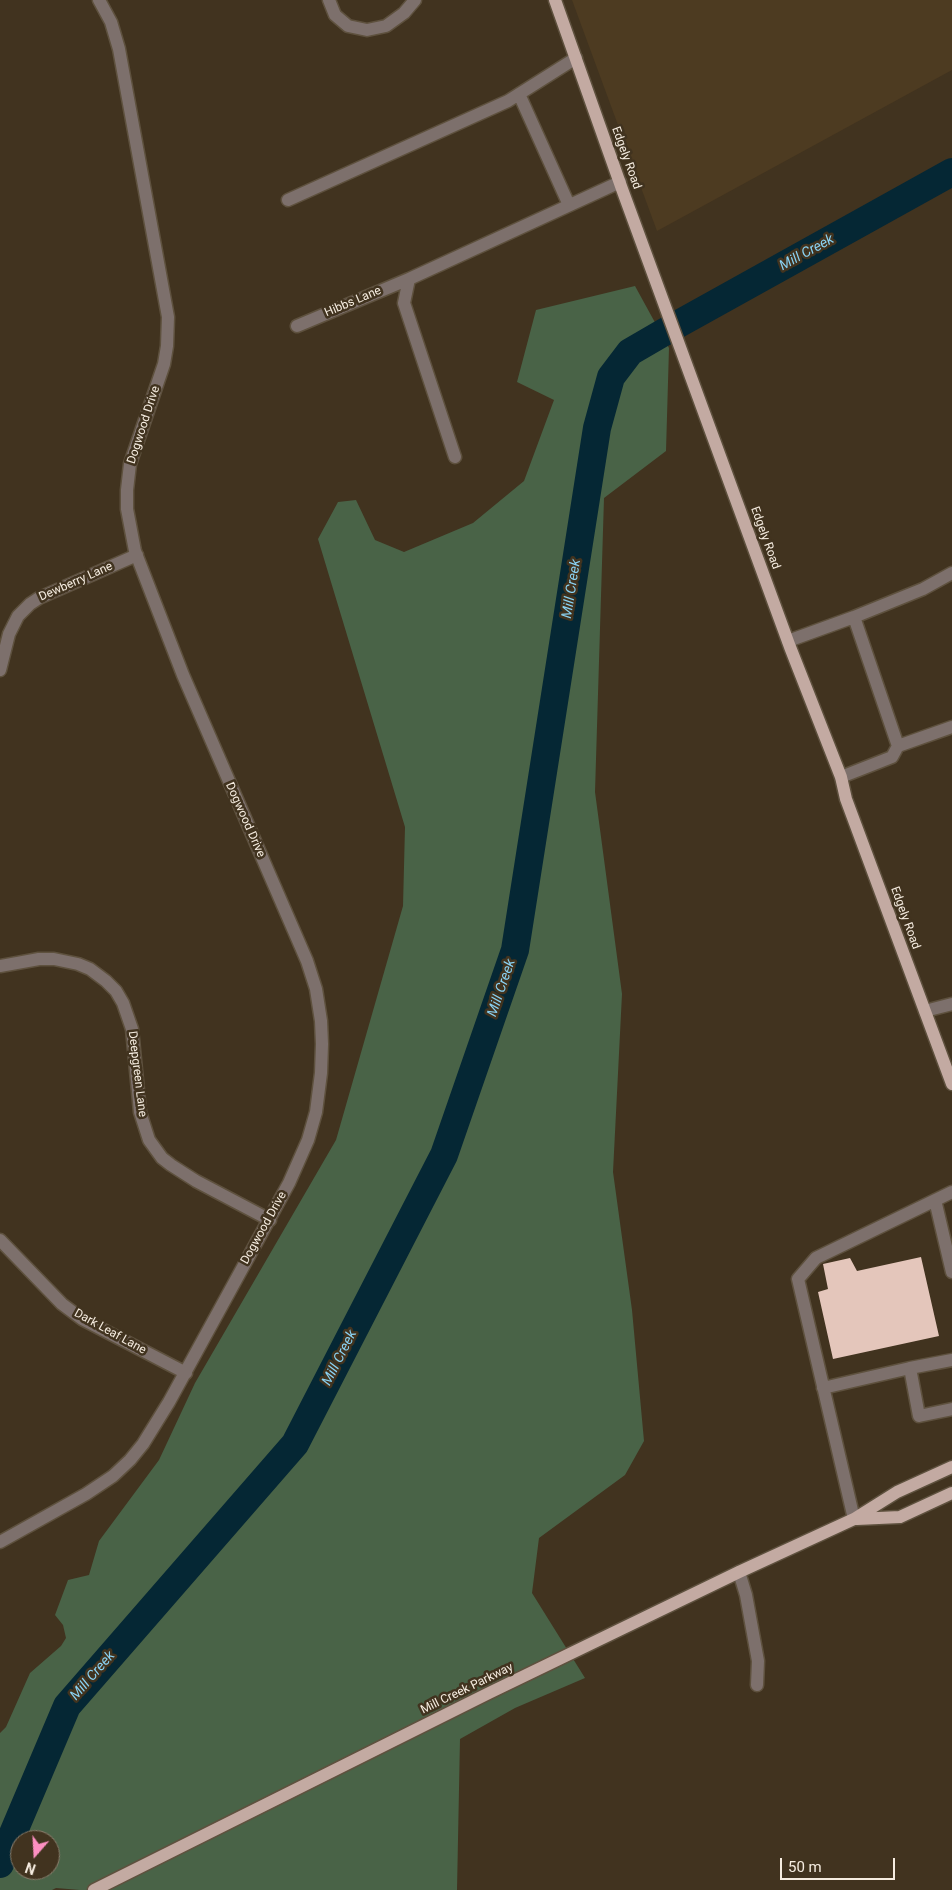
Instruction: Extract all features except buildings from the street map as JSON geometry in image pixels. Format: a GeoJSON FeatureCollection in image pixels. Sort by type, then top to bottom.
{"type":"FeatureCollection","features":[{"type":"Feature","properties":{"kind":"main road","name":"Edgely Road"},"geometry":{"type":"LineString","coordinates":[[555,0],[679,344],[788,641],[841,776],[846,799],[952,1084]]}},
{"type":"Feature","properties":{"kind":"main road","name":"Mill Creek Parkway"},"geometry":{"type":"LineString","coordinates":[[94,1890],[489,1693],[739,1572],[854,1520],[898,1492],[952,1467]]}},
{"type":"Feature","properties":{"kind":"main road","name":"Mill Creek Parkway"},"geometry":{"type":"LineString","coordinates":[[854,1520],[900,1517],[952,1493]]}},
{"type":"Feature","properties":{"kind":"street","name":"Dogwood Drive"},"geometry":{"type":"LineString","coordinates":[[0,1542],[86,1494],[113,1476],[143,1444],[186,1373],[289,1183],[308,1140],[316,1112],[322,1044],[321,1021],[316,989],[306,961],[183,675],[136,555],[127,509],[130,464],[164,364],[168,346],[168,317],[119,49],[111,22],[99,0]]}},
{"type":"Feature","properties":{"kind":"street"},"geometry":{"type":"LineString","coordinates":[[329,0],[335,15],[348,26],[367,30],[386,26],[404,12],[415,0]]}},
{"type":"Feature","properties":{"kind":"street"},"geometry":{"type":"LineString","coordinates":[[288,200],[508,101],[576,58]]}},
{"type":"Feature","properties":{"kind":"street"},"geometry":{"type":"LineString","coordinates":[[519,94],[569,205]]}},
{"type":"Feature","properties":{"kind":"street","name":"Hibbs Lane"},"geometry":{"type":"LineString","coordinates":[[297,326],[409,279],[620,182]]}},
{"type":"Feature","properties":{"kind":"street"},"geometry":{"type":"LineString","coordinates":[[409,279],[404,303],[455,457]]}},
{"type":"Feature","properties":{"kind":"street","name":"Dewberry Lane"},"geometry":{"type":"LineString","coordinates":[[0,670],[9,634],[18,616],[30,604],[39,598],[136,555]]}},
{"type":"Feature","properties":{"kind":"street"},"geometry":{"type":"LineString","coordinates":[[788,641],[854,617],[952,574]]}},
{"type":"Feature","properties":{"kind":"street"},"geometry":{"type":"LineString","coordinates":[[854,617],[898,746]]}},
{"type":"Feature","properties":{"kind":"street"},"geometry":{"type":"LineString","coordinates":[[841,776],[892,757],[898,746],[952,727]]}},
{"type":"Feature","properties":{"kind":"street","name":"Deepgreen Lane"},"geometry":{"type":"LineString","coordinates":[[0,966],[39,959],[54,959],[78,964],[90,969],[106,981],[124,1003],[132,1029],[140,1112],[149,1140],[162,1158],[171,1165],[196,1181],[270,1220]]}},
{"type":"Feature","properties":{"kind":"street"},"geometry":{"type":"LineString","coordinates":[[925,1011],[952,1004]]}},
{"type":"Feature","properties":{"kind":"street"},"geometry":{"type":"LineString","coordinates":[[854,1520],[798,1279],[816,1258],[952,1192]]}},
{"type":"Feature","properties":{"kind":"street"},"geometry":{"type":"LineString","coordinates":[[935,1200],[952,1272]]}},
{"type":"Feature","properties":{"kind":"street","name":"Dark Leaf Lane"},"geometry":{"type":"LineString","coordinates":[[0,1240],[62,1304],[82,1319],[186,1373]]}},
{"type":"Feature","properties":{"kind":"street"},"geometry":{"type":"LineString","coordinates":[[824,1388],[952,1360]]}},
{"type":"Feature","properties":{"kind":"street"},"geometry":{"type":"LineString","coordinates":[[910,1368],[919,1416],[952,1409]]}},
{"type":"Feature","properties":{"kind":"street"},"geometry":{"type":"LineString","coordinates":[[739,1572],[746,1595],[758,1661],[757,1685]]}},
{"type":"Feature","properties":{"kind":"shaded area"},"geometry":{"type":"Polygon","coordinates":[[[572,0],[952,0],[952,70],[657,231],[572,0]]]}},
{"type":"Feature","properties":{"kind":"green space"},"geometry":{"type":"Polygon","coordinates":[[[635,286],[669,348],[666,451],[604,498],[595,792],[622,994],[613,1172],[632,1310],[644,1441],[625,1475],[539,1538],[532,1593],[585,1678],[515,1708],[460,1739],[457,1890],[80,1890],[56,1888],[52,1890],[0,1890],[0,1733],[6,1727],[30,1673],[61,1646],[66,1638],[63,1625],[55,1615],[68,1580],[89,1575],[99,1541],[159,1460],[195,1383],[336,1140],[403,906],[405,827],[318,539],[338,502],[356,500],[375,540],[404,552],[473,523],[524,481],[554,400],[517,382],[536,310],[635,286]]]}},
{"type":"Feature","properties":{"kind":"waterway","name":"Mill Creek"},"geometry":{"type":"LineString","coordinates":[[0,1864],[67,1706],[295,1444],[444,1155],[515,950],[597,428],[611,377],[630,352],[952,172]]}}]}
